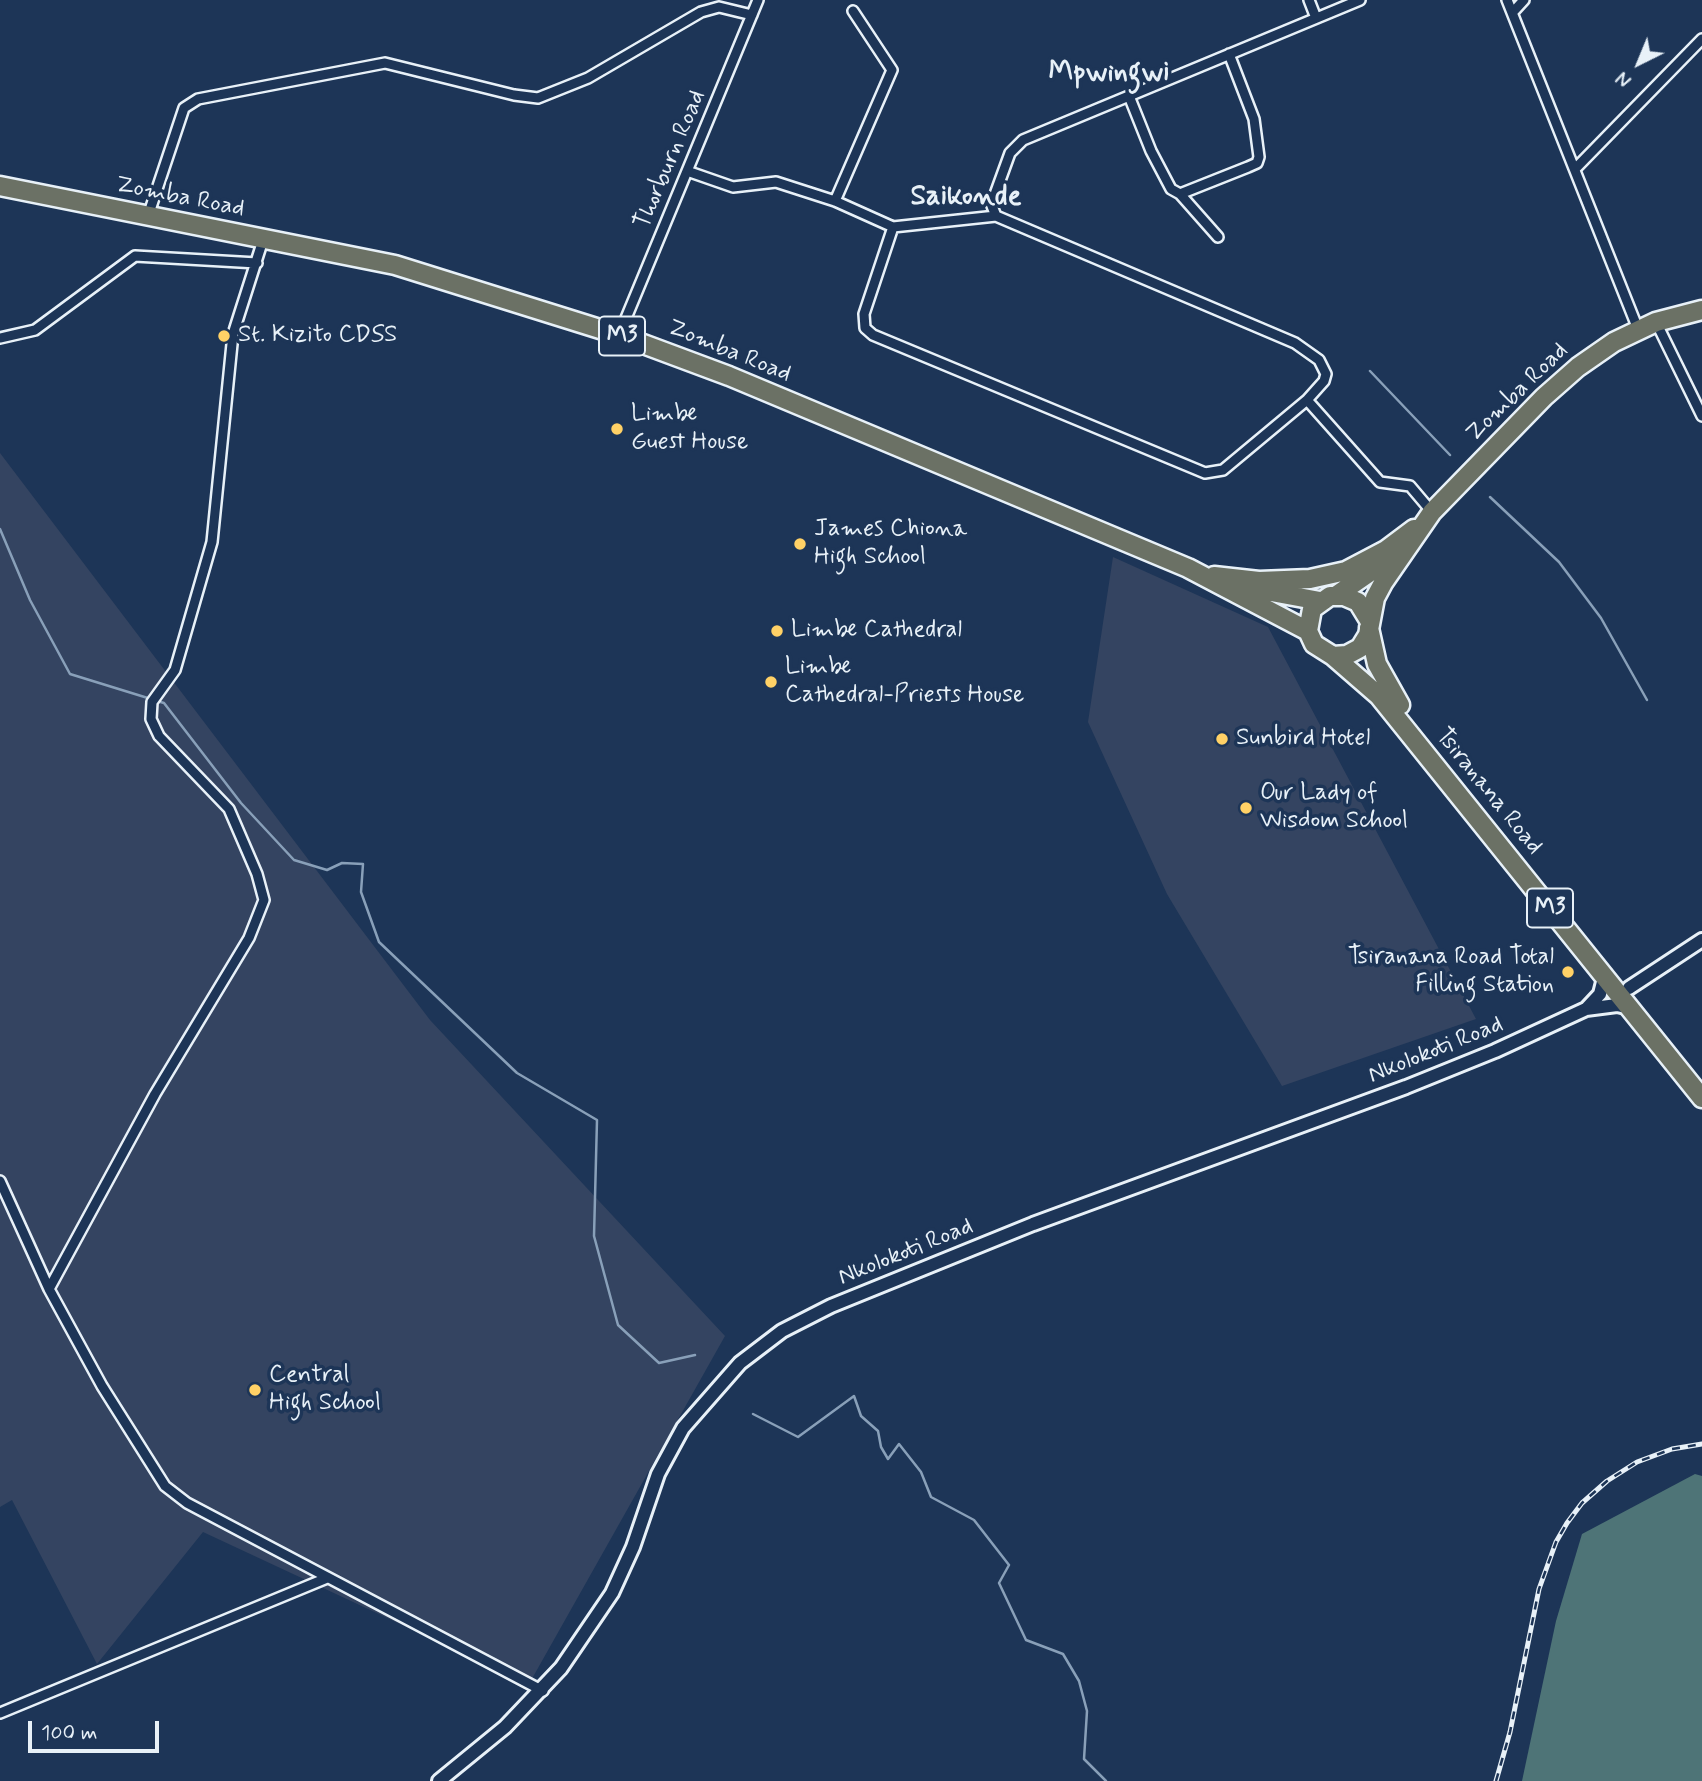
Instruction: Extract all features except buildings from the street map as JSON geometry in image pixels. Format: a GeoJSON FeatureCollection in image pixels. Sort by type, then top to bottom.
{"type":"FeatureCollection","features":[{"type":"Feature","properties":{"kind":"highway","name":"Zomba Road"},"geometry":{"type":"LineString","coordinates":[[0,187],[395,265],[619,335],[729,376],[1208,578],[1308,631]]}},
{"type":"Feature","properties":{"kind":"highway","name":"Zomba Road"},"geometry":{"type":"LineString","coordinates":[[1430,515],[1562,381],[1595,355],[1638,329],[1702,310]]}},
{"type":"Feature","properties":{"kind":"highway"},"geometry":{"type":"LineString","coordinates":[[1333,656],[1354,652],[1365,642],[1383,583],[1430,515]]}},
{"type":"Feature","properties":{"kind":"highway"},"geometry":{"type":"LineString","coordinates":[[1208,578],[1259,581],[1310,579],[1346,571],[1386,550],[1430,515]]}},
{"type":"Feature","properties":{"kind":"highway"},"geometry":{"type":"LineString","coordinates":[[1308,631],[1309,616],[1328,598],[1376,570],[1415,539]]}},
{"type":"Feature","properties":{"kind":"highway","name":"Zomba Road"},"geometry":{"type":"LineString","coordinates":[[1208,578],[1328,598]]}},
{"type":"Feature","properties":{"kind":"highway","name":"M3"},"geometry":{"type":"LineString","coordinates":[[1328,598],[1358,602],[1369,624]]}},
{"type":"Feature","properties":{"kind":"highway","name":"Tsiranana Road"},"geometry":{"type":"LineString","coordinates":[[1369,624],[1377,664],[1404,710],[1702,1079]]}},
{"type":"Feature","properties":{"kind":"highway","name":"M3"},"geometry":{"type":"LineString","coordinates":[[1308,631],[1314,644],[1333,656]]}},
{"type":"Feature","properties":{"kind":"highway","name":"Tsiranana Road"},"geometry":{"type":"LineString","coordinates":[[1333,656],[1379,696],[1702,1098]]}},
{"type":"Feature","properties":{"kind":"main road"},"geometry":{"type":"LineString","coordinates":[[1629,988],[1702,940]]}},
{"type":"Feature","properties":{"kind":"main road"},"geometry":{"type":"LineString","coordinates":[[1586,1009],[1600,994],[1605,974]]}},
{"type":"Feature","properties":{"kind":"main road","name":"Nkolokoti Road"},"geometry":{"type":"LineString","coordinates":[[439,1781],[487,1743],[543,1691],[596,1622],[633,1547],[658,1474],[683,1428],[740,1363],[782,1331],[831,1306],[1033,1224],[1495,1052],[1586,1009],[1617,1004],[1630,1008]]}},
{"type":"Feature","properties":{"kind":"street","name":"Thorburn Road"},"geometry":{"type":"LineString","coordinates":[[619,335],[758,0]]}},
{"type":"Feature","properties":{"kind":"street"},"geometry":{"type":"LineString","coordinates":[[1309,0],[1316,18]]}},
{"type":"Feature","properties":{"kind":"street"},"geometry":{"type":"LineString","coordinates":[[996,216],[992,201],[1015,145],[1360,0]]}},
{"type":"Feature","properties":{"kind":"street"},"geometry":{"type":"LineString","coordinates":[[1507,0],[1638,329]]}},
{"type":"Feature","properties":{"kind":"street"},"geometry":{"type":"LineString","coordinates":[[1513,12],[1524,0]]}},
{"type":"Feature","properties":{"kind":"street"},"geometry":{"type":"LineString","coordinates":[[148,216],[177,125],[184,108],[192,101],[385,63],[514,95],[538,98],[587,78],[701,12],[719,7],[752,15]]}},
{"type":"Feature","properties":{"kind":"street"},"geometry":{"type":"LineString","coordinates":[[835,201],[892,70],[853,11]]}},
{"type":"Feature","properties":{"kind":"street"},"geometry":{"type":"LineString","coordinates":[[1576,169],[1702,39]]}},
{"type":"Feature","properties":{"kind":"street"},"geometry":{"type":"LineString","coordinates":[[1180,194],[1248,167],[1259,157],[1254,118],[1229,54]]}},
{"type":"Feature","properties":{"kind":"street"},"geometry":{"type":"LineString","coordinates":[[1129,96],[1171,190],[1180,194],[1218,237]]}},
{"type":"Feature","properties":{"kind":"street"},"geometry":{"type":"LineString","coordinates":[[687,171],[733,187],[776,182],[835,201],[893,227],[996,216],[1296,343],[1319,360],[1326,374],[1320,388],[1307,400],[1223,470],[1210,474],[873,335],[863,321],[893,227]]}},
{"type":"Feature","properties":{"kind":"street"},"geometry":{"type":"LineString","coordinates":[[49,1289],[155,1094],[259,920],[264,900],[257,873],[229,809],[159,736],[151,719],[152,702],[175,670],[212,542],[233,334],[263,240]]}},
{"type":"Feature","properties":{"kind":"street"},"geometry":{"type":"LineString","coordinates":[[0,338],[34,330],[135,256],[257,263]]}},
{"type":"Feature","properties":{"kind":"street"},"geometry":{"type":"LineString","coordinates":[[1656,322],[1702,416]]}},
{"type":"Feature","properties":{"kind":"street"},"geometry":{"type":"LineString","coordinates":[[1307,400],[1380,482],[1410,486],[1430,515]]}},
{"type":"Feature","properties":{"kind":"street"},"geometry":{"type":"LineString","coordinates":[[0,1181],[49,1289],[102,1386],[165,1486],[187,1503],[543,1691]]}},
{"type":"Feature","properties":{"kind":"street"},"geometry":{"type":"LineString","coordinates":[[0,1713],[327,1578]]}},
{"type":"Feature","properties":{"kind":"shaded area"},"geometry":{"type":"Polygon","coordinates":[[[0,453],[430,1020],[725,1336],[529,1684],[203,1532],[97,1664],[12,1500],[0,1507],[0,453]]]}},
{"type":"Feature","properties":{"kind":"shaded area","name":"Our Lady of Wisdom School"},"geometry":{"type":"Polygon","coordinates":[[[1113,557],[1268,627],[1476,1019],[1282,1086],[1167,894],[1088,722],[1113,557]]]}},
{"type":"Feature","properties":{"kind":"green space"},"geometry":{"type":"Polygon","coordinates":[[[1695,1474],[1702,1476],[1702,1781],[1522,1781],[1556,1621],[1582,1534],[1695,1474]]]}},
{"type":"Feature","properties":{"kind":"waterway"},"geometry":{"type":"LineString","coordinates":[[1370,371],[1450,455]]}},
{"type":"Feature","properties":{"kind":"waterway"},"geometry":{"type":"LineString","coordinates":[[1490,497],[1559,562],[1601,618],[1647,700]]}},
{"type":"Feature","properties":{"kind":"waterway"},"geometry":{"type":"LineString","coordinates":[[0,529],[30,600],[70,674],[151,699]]}},
{"type":"Feature","properties":{"kind":"waterway"},"geometry":{"type":"LineString","coordinates":[[157,701],[164,703],[241,803],[294,860],[327,870],[342,863],[363,864],[361,892],[379,942],[517,1073],[597,1120],[594,1236],[618,1325],[659,1363],[695,1355]]}},
{"type":"Feature","properties":{"kind":"waterway"},"geometry":{"type":"LineString","coordinates":[[753,1414],[798,1437],[854,1396],[861,1416],[878,1431],[881,1447],[888,1459],[899,1444],[921,1472],[931,1497],[974,1520],[1009,1565],[999,1583],[1026,1640],[1063,1654],[1079,1681],[1087,1711],[1084,1759],[1106,1781]]}},
{"type":"Feature","properties":{"kind":"railway"},"geometry":{"type":"LineString","coordinates":[[1496,1781],[1510,1732],[1539,1589],[1556,1542],[1567,1523],[1582,1503],[1607,1481],[1637,1462],[1672,1449],[1702,1444]]}},
{"type":"Feature","properties":{"kind":"place","name":"St. Kizito CDSS"},"geometry":{"type":"Point","coordinates":[224,336]}},
{"type":"Feature","properties":{"kind":"place","name":"Limbe Guest House"},"geometry":{"type":"Point","coordinates":[617,429]}},
{"type":"Feature","properties":{"kind":"place","name":"James Chiona High School"},"geometry":{"type":"Point","coordinates":[800,544]}},
{"type":"Feature","properties":{"kind":"place","name":"Limbe Cathedral"},"geometry":{"type":"Point","coordinates":[777,631]}},
{"type":"Feature","properties":{"kind":"place","name":"Limbe Cathedral-Priests House"},"geometry":{"type":"Point","coordinates":[771,682]}},
{"type":"Feature","properties":{"kind":"place","name":"Sunbird Hotel"},"geometry":{"type":"Point","coordinates":[1222,739]}},
{"type":"Feature","properties":{"kind":"place","name":"Our Lady of Wisdom School"},"geometry":{"type":"Point","coordinates":[1246,808]}},
{"type":"Feature","properties":{"kind":"place","name":"Tsiranana Road Total Filling Station"},"geometry":{"type":"Point","coordinates":[1568,972]}},
{"type":"Feature","properties":{"kind":"place","name":"Central High School"},"geometry":{"type":"Point","coordinates":[255,1390]}},
{"type":"Feature","properties":{"kind":"district","name":"Mpwingwi"},"geometry":{"type":"Point","coordinates":[1109,74]}},
{"type":"Feature","properties":{"kind":"district","name":"Saikonde"},"geometry":{"type":"Point","coordinates":[966,198]}}]}
